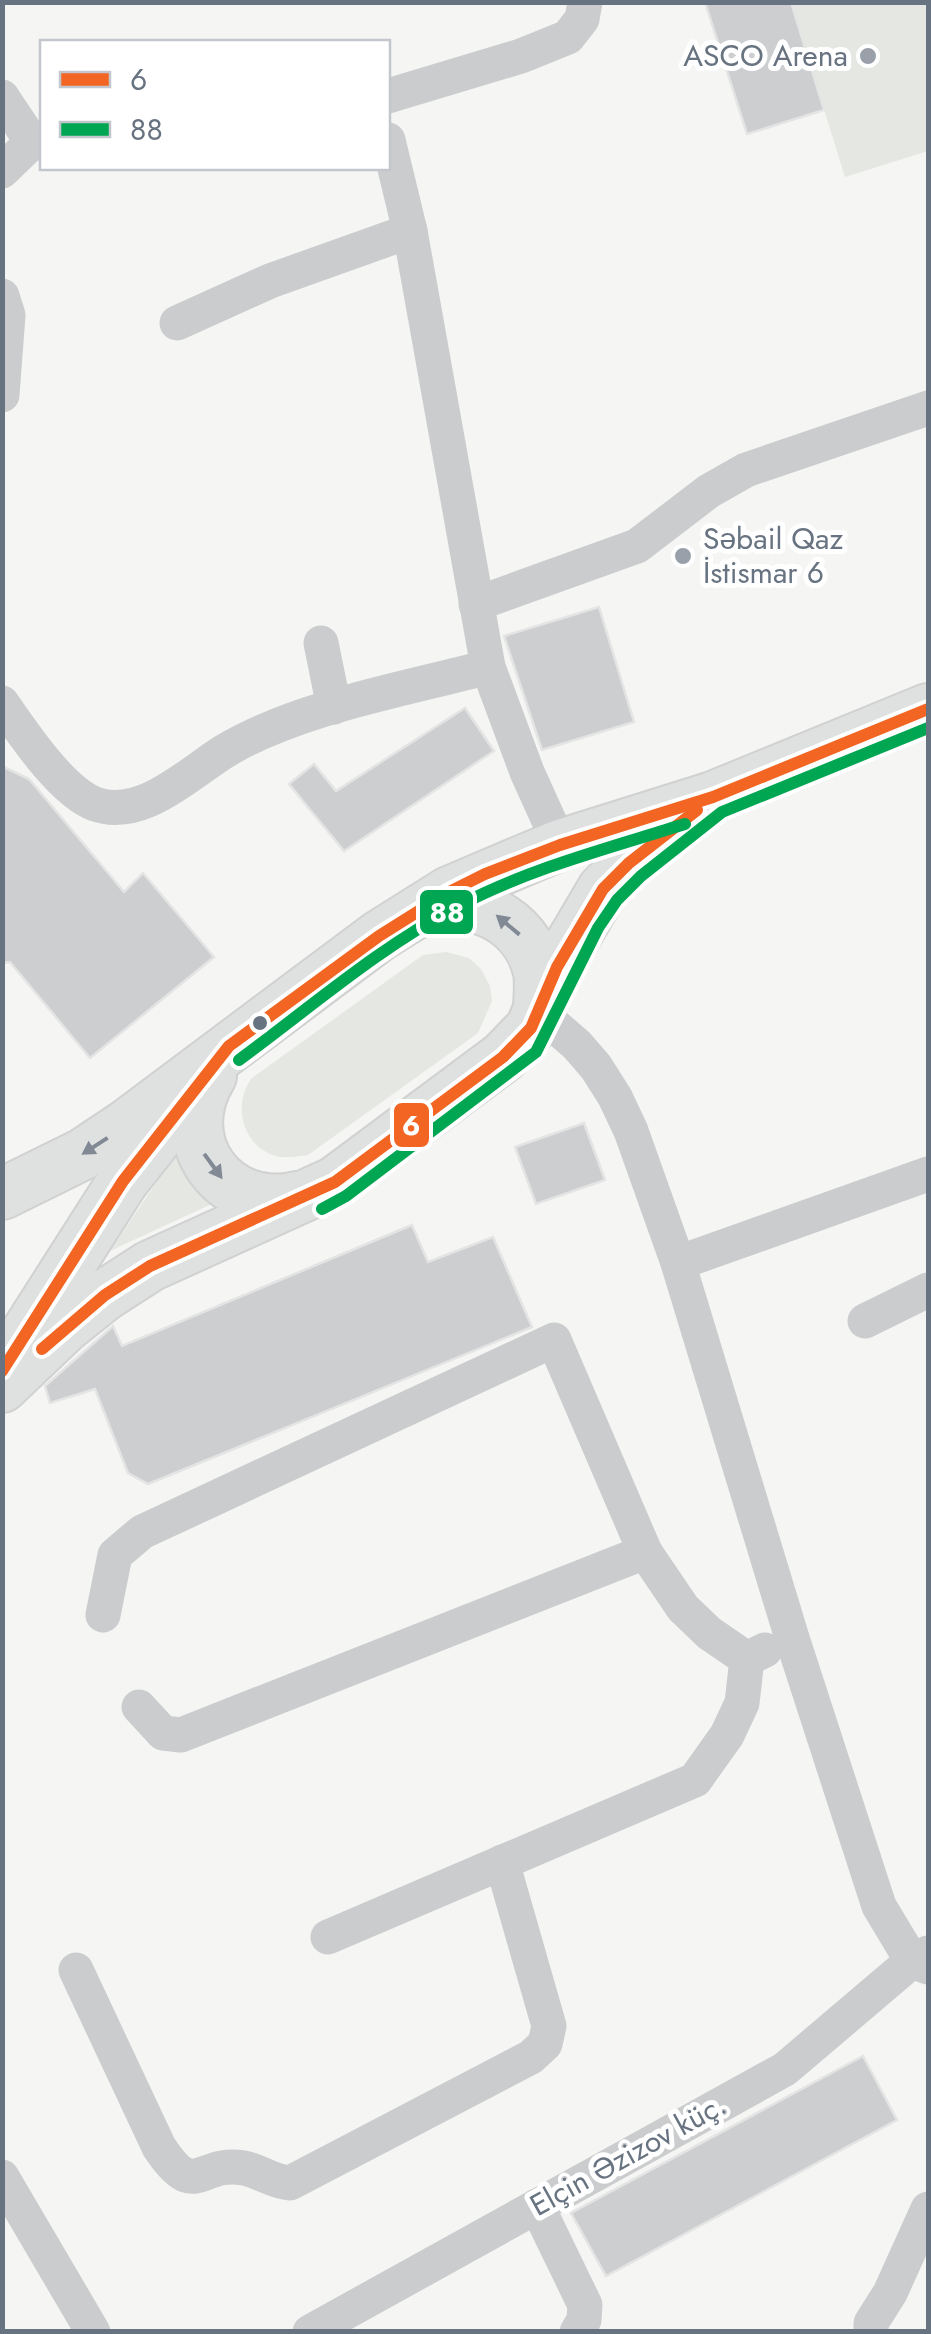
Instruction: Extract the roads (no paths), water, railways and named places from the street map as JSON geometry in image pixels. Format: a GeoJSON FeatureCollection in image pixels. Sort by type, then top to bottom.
{"type":"FeatureCollection","features":[{"type":"Feature","properties":{"kind":"main road"},"geometry":{"type":"LineString","coordinates":[[2,1194],[84,1154],[126,1126],[402,920],[473,880],[560,845],[713,797],[928,709]]}},
{"type":"Feature","properties":{"kind":"main road"},"geometry":{"type":"LineString","coordinates":[[2,1387],[65,1327],[150,1266],[336,1182],[504,1057],[522,1040],[539,1012],[574,935],[603,889],[629,862],[713,797]]}},
{"type":"Feature","properties":{"kind":"main road"},"geometry":{"type":"LineString","coordinates":[[402,920],[450,903],[474,906],[499,916],[518,931],[531,951],[539,974],[539,1012]]}},
{"type":"Feature","properties":{"kind":"main road"},"geometry":{"type":"LineString","coordinates":[[229,1046],[206,1084],[199,1106],[200,1148],[212,1169],[231,1188],[254,1198],[280,1201],[314,1193]]}},
{"type":"Feature","properties":{"kind":"main road"},"geometry":{"type":"LineString","coordinates":[[2,1372],[123,1181],[229,1046]]}},
{"type":"Feature","properties":{"kind":"street"},"geometry":{"type":"LineString","coordinates":[[390,95],[568,38],[582,19],[585,2]]}},
{"type":"Feature","properties":{"kind":"street"},"geometry":{"type":"LineString","coordinates":[[2,96],[37,143],[2,171]]}},
{"type":"Feature","properties":{"kind":"street"},"geometry":{"type":"LineString","coordinates":[[390,148],[410,230],[488,668],[527,772],[560,845]]}},
{"type":"Feature","properties":{"kind":"street"},"geometry":{"type":"LineString","coordinates":[[176,323],[270,281],[410,230]]}},
{"type":"Feature","properties":{"kind":"street"},"geometry":{"type":"LineString","coordinates":[[2,296],[8,315],[2,395]]}},
{"type":"Feature","properties":{"kind":"street"},"geometry":{"type":"LineString","coordinates":[[476,604],[638,546],[709,491],[746,470],[928,408]]}},
{"type":"Feature","properties":{"kind":"street"},"geometry":{"type":"LineString","coordinates":[[321,643],[334,707]]}},
{"type":"Feature","properties":{"kind":"street"},"geometry":{"type":"LineString","coordinates":[[2,703],[77,794],[97,805],[123,807],[182,782],[226,750],[264,732],[334,707],[488,668]]}},
{"type":"Feature","properties":{"kind":"street"},"geometry":{"type":"LineString","coordinates":[[539,1012],[577,1045],[616,1097],[631,1132],[678,1263],[792,1638],[879,1906],[923,1960]]}},
{"type":"Feature","properties":{"kind":"street"},"geometry":{"type":"LineString","coordinates":[[678,1263],[928,1174]]}},
{"type":"Feature","properties":{"kind":"street"},"geometry":{"type":"LineString","coordinates":[[865,1320],[928,1290]]}},
{"type":"Feature","properties":{"kind":"street"},"geometry":{"type":"LineString","coordinates":[[104,1616],[115,1555],[142,1532],[554,1340],[645,1552],[683,1608],[709,1633],[747,1659]]}},
{"type":"Feature","properties":{"kind":"street"},"geometry":{"type":"LineString","coordinates":[[139,1706],[163,1733],[180,1735],[645,1552]]}},
{"type":"Feature","properties":{"kind":"street"},"geometry":{"type":"LineString","coordinates":[[747,1659],[792,1638]]}},
{"type":"Feature","properties":{"kind":"street"},"geometry":{"type":"LineString","coordinates":[[328,1937],[694,1780],[726,1735],[742,1704],[747,1659]]}},
{"type":"Feature","properties":{"kind":"street"},"geometry":{"type":"LineString","coordinates":[[76,1970],[159,2147],[176,2172],[190,2178],[227,2168],[245,2168],[275,2182],[290,2184],[531,2057],[545,2044],[549,2026],[502,1862]]}},
{"type":"Feature","properties":{"kind":"street","name":"Elçin Əzizov küç."},"geometry":{"type":"LineString","coordinates":[[310,2332],[785,2069],[923,1960]]}},
{"type":"Feature","properties":{"kind":"street"},"geometry":{"type":"LineString","coordinates":[[2,2176],[93,2332]]}},
{"type":"Feature","properties":{"kind":"street"},"geometry":{"type":"LineString","coordinates":[[537,2206],[585,2305],[584,2320],[577,2332]]}},
{"type":"Feature","properties":{"kind":"street"},"geometry":{"type":"LineString","coordinates":[[872,2332],[871,2324],[890,2293],[928,2209]]}},
{"type":"Feature","properties":{"kind":"place","name":"ASCO Arena"},"geometry":{"type":"Point","coordinates":[868,56]}},
{"type":"Feature","properties":{"kind":"place","name":"Səbail Qaz İstismar 6"},"geometry":{"type":"Point","coordinates":[683,556]}}]}
